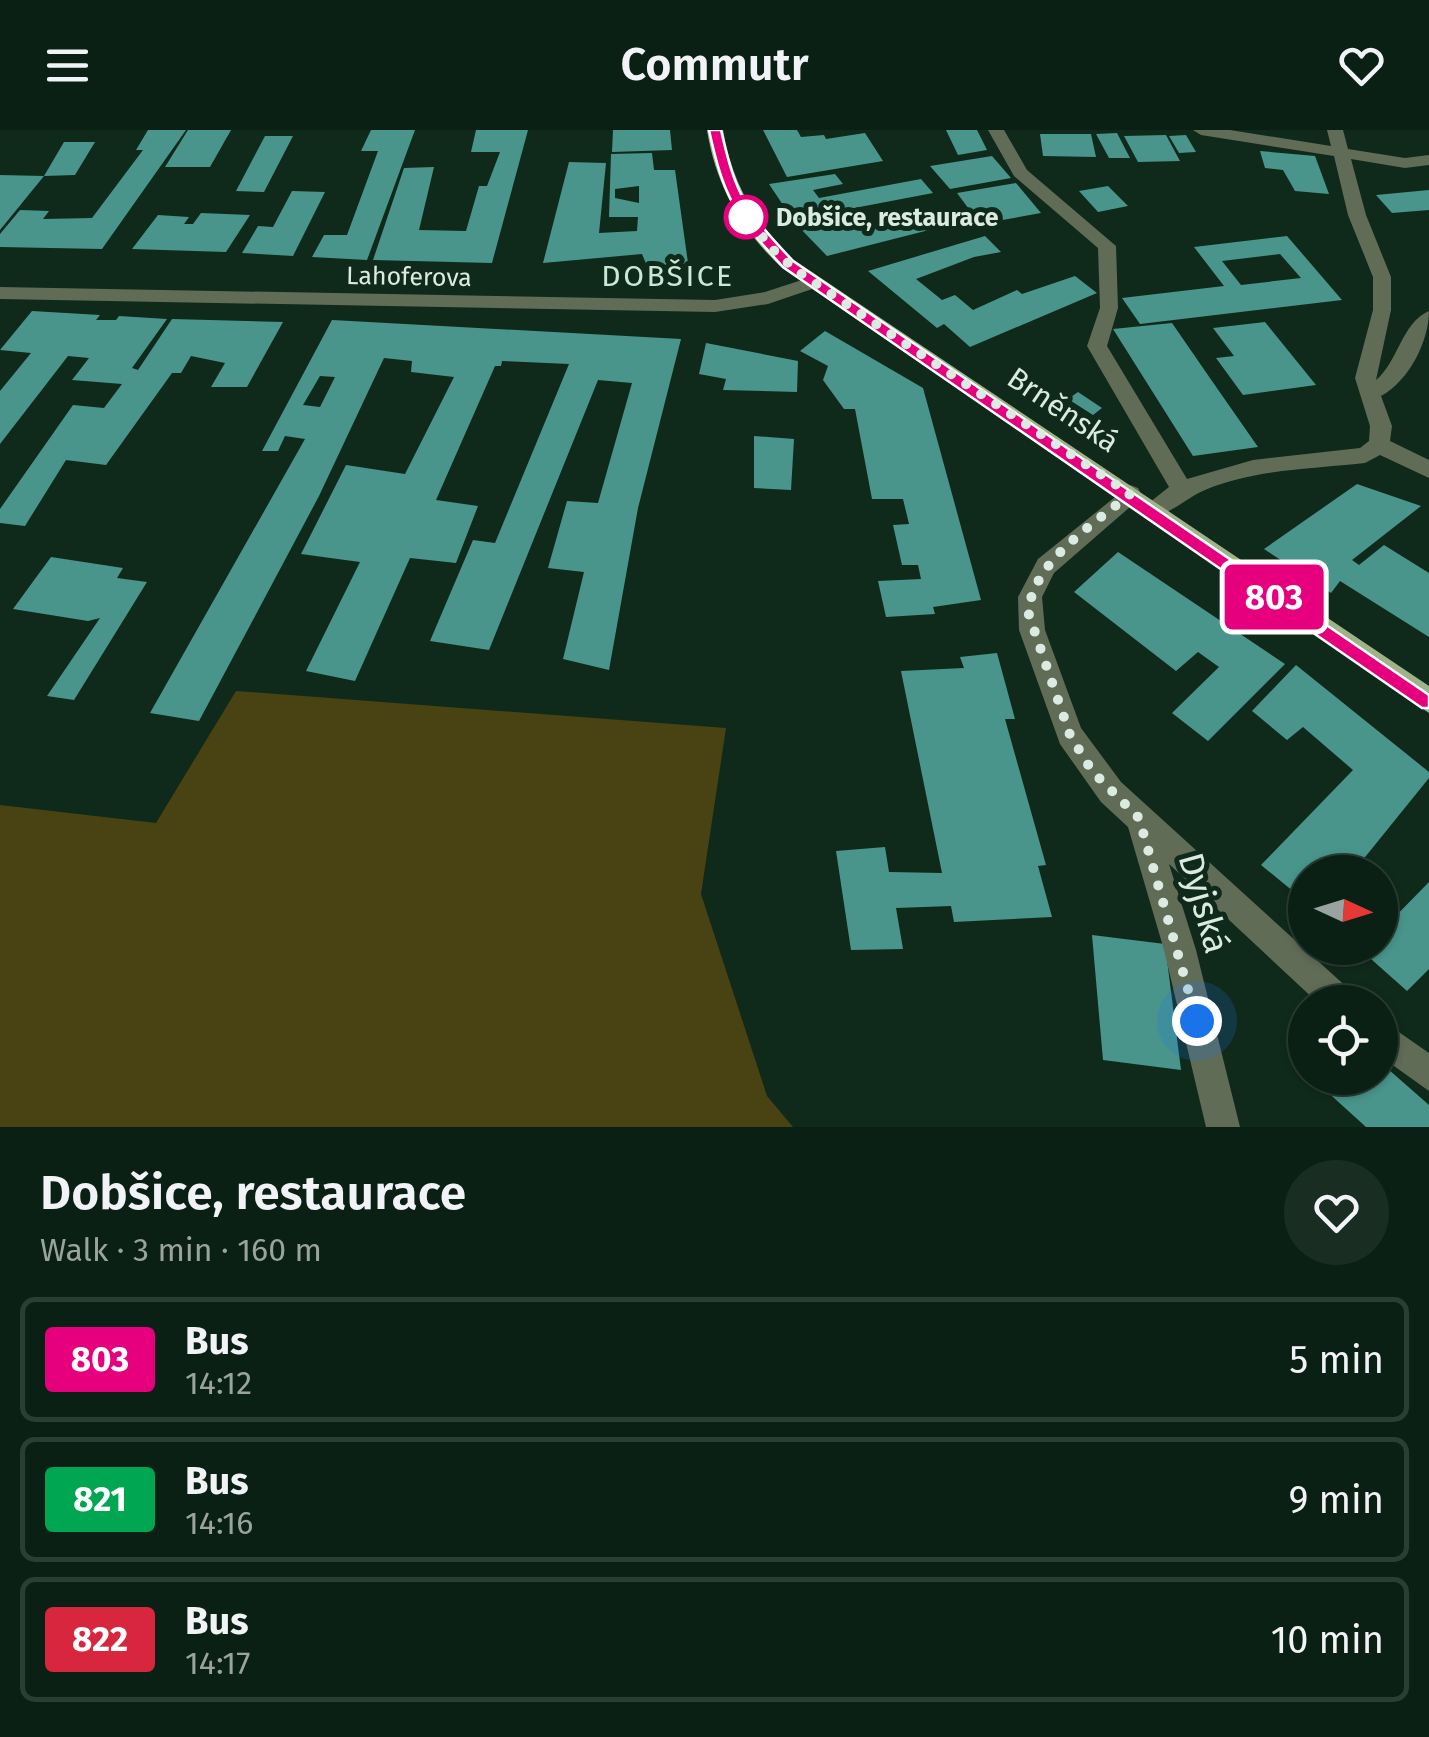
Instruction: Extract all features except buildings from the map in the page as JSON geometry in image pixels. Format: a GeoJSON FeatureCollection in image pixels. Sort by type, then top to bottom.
{"type":"FeatureCollection","features":[{"type":"Feature","properties":{"kind":"main road","name":"Brněnská"},"geometry":{"type":"LineString","coordinates":[[715,130],[722,174],[743,213],[776,253],[1429,701]]}},
{"type":"Feature","properties":{"kind":"street","name":"Brněnská"},"geometry":{"type":"LineString","coordinates":[[996,130],[1020,173],[1107,246],[1109,308],[1098,346],[1180,488]]}},
{"type":"Feature","properties":{"kind":"street"},"geometry":{"type":"LineString","coordinates":[[1201,130],[1339,139],[1406,162],[1429,160]]}},
{"type":"Feature","properties":{"kind":"street"},"geometry":{"type":"LineString","coordinates":[[1339,139],[1357,214],[1382,277],[1382,310],[1366,364],[1368,392],[1381,426],[1380,445]]}},
{"type":"Feature","properties":{"kind":"street","name":"Lahoferova"},"geometry":{"type":"LineString","coordinates":[[0,294],[715,306],[768,298],[814,282]]}},
{"type":"Feature","properties":{"kind":"street"},"geometry":{"type":"LineString","coordinates":[[1368,392],[1398,375],[1416,332],[1429,317]]}},
{"type":"Feature","properties":{"kind":"street"},"geometry":{"type":"LineString","coordinates":[[1321,985],[1110,792],[1075,744],[1028,612],[1030,597],[1046,566],[1141,502],[1214,476],[1365,455],[1380,445]]}},
{"type":"Feature","properties":{"kind":"street"},"geometry":{"type":"LineString","coordinates":[[1380,445],[1429,470]]}},
{"type":"Feature","properties":{"kind":"street","name":"Dyjská"},"geometry":{"type":"LineString","coordinates":[[1139,818],[1180,950],[1223,1127]]}},
{"type":"Feature","properties":{"kind":"street"},"geometry":{"type":"LineString","coordinates":[[1398,1049],[1429,1074]]}},
{"type":"Feature","properties":{"kind":"shaded area"},"geometry":{"type":"Polygon","coordinates":[[[236,691],[726,728],[701,894],[767,1096],[793,1127],[0,1127],[0,805],[156,823],[236,691]]]}},
{"type":"Feature","properties":{"kind":"bus line","name":"803"},"geometry":{"type":"LineString","coordinates":[[715,130],[722,174],[728,186],[753,227],[788,264],[1429,701]]}},
{"type":"Feature","properties":{"kind":"place","name":"Dobšice, restaurace"},"geometry":{"type":"Point","coordinates":[746,217]}},
{"type":"Feature","properties":{"kind":"district","name":"DOBŠICE"},"geometry":{"type":"Point","coordinates":[668,276]}},
{"type":"Feature","properties":{"kind":"route"},"geometry":{"type":"LineString","coordinates":[[746,217],[743,213],[776,253],[800,273],[1130,494],[1046,566],[1030,597],[1028,612],[1080,754],[1110,792],[1139,818],[1180,950],[1197,1021]]}}]}
